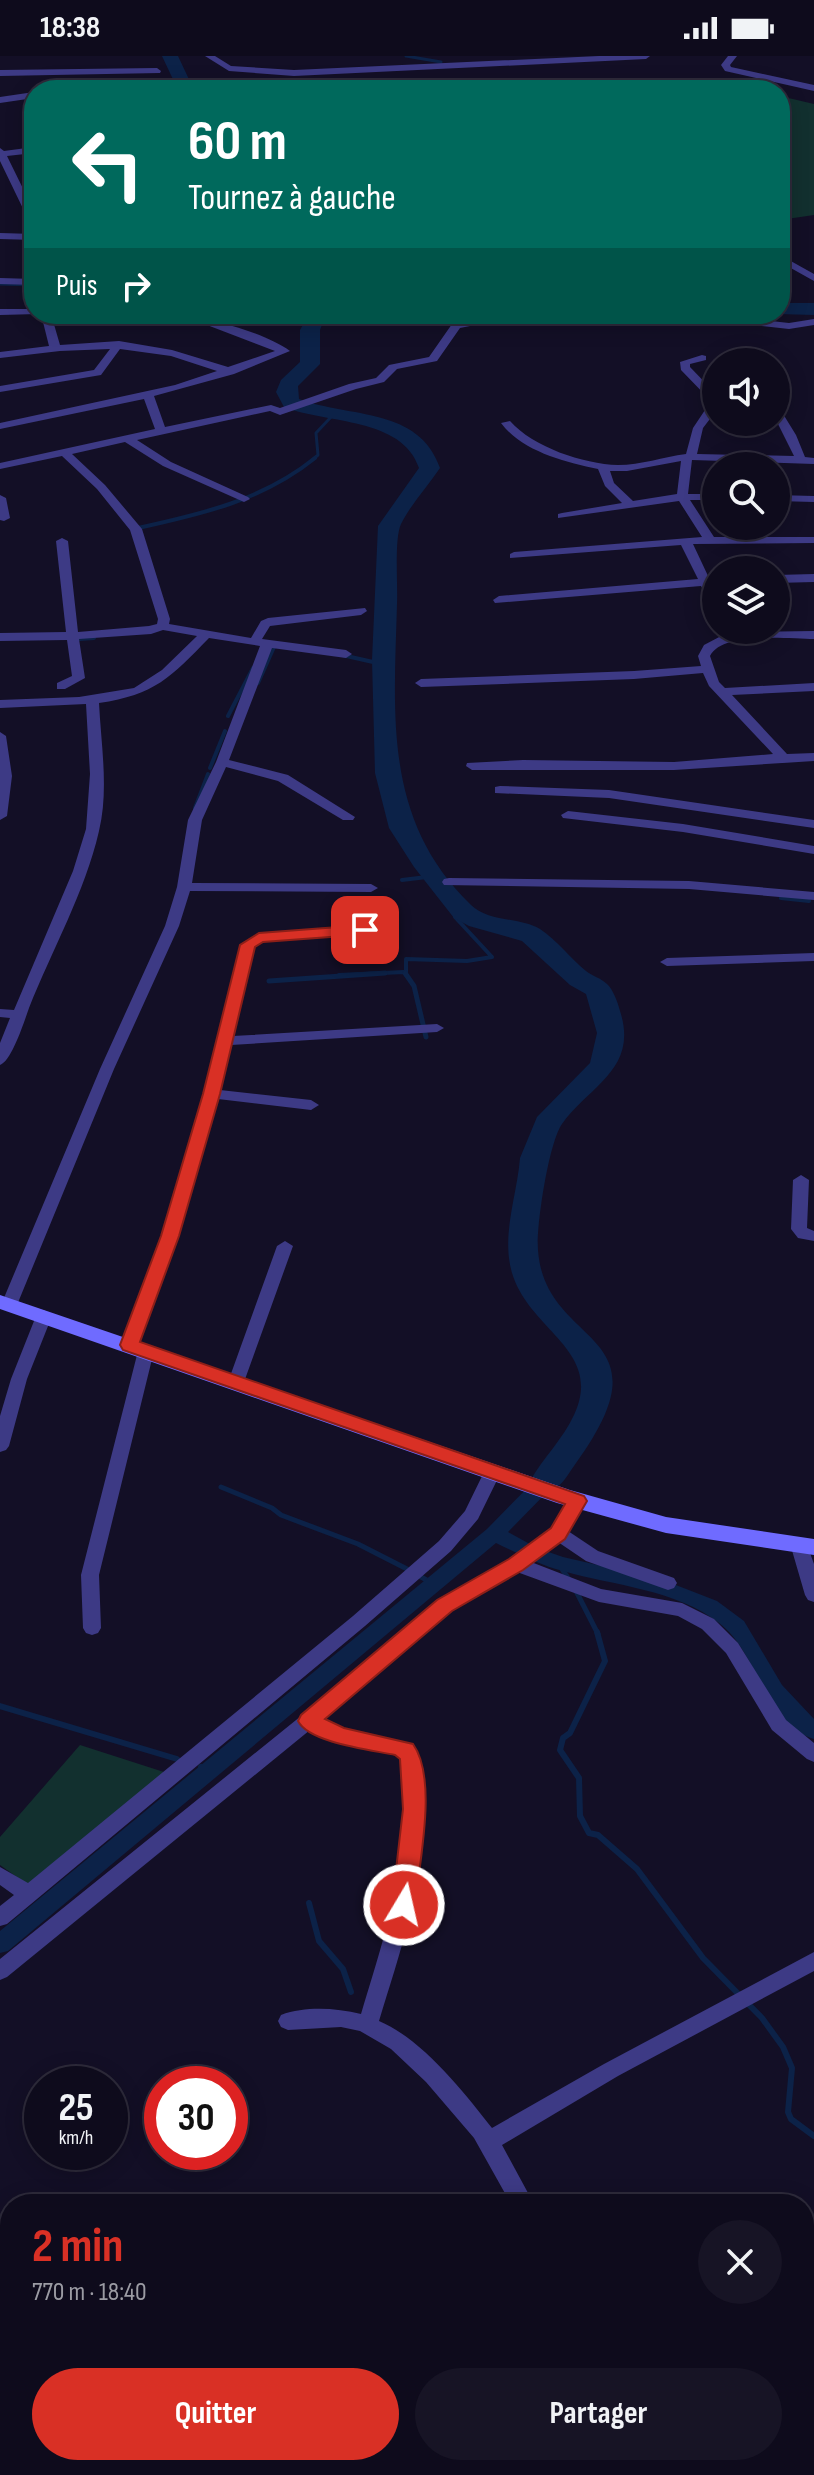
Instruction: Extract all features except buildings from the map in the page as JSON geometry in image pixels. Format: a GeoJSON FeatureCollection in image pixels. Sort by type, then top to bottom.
{"type":"FeatureCollection","features":[{"type":"Feature","properties":{"kind":"main road"},"geometry":{"type":"LineString","coordinates":[[4,1303],[571,1499],[666,1525],[807,1547]]}},
{"type":"Feature","properties":{"kind":"street"},"geometry":{"type":"LineString","coordinates":[[209,56],[229,68],[294,73],[646,56]]}},
{"type":"Feature","properties":{"kind":"street"},"geometry":{"type":"LineString","coordinates":[[733,56],[725,65],[728,69],[778,80]]}},
{"type":"Feature","properties":{"kind":"street"},"geometry":{"type":"LineString","coordinates":[[472,66],[476,80]]}},
{"type":"Feature","properties":{"kind":"street"},"geometry":{"type":"LineString","coordinates":[[0,73],[157,71]]}},
{"type":"Feature","properties":{"kind":"street"},"geometry":{"type":"LineString","coordinates":[[790,83],[814,88]]}},
{"type":"Feature","properties":{"kind":"street"},"geometry":{"type":"LineString","coordinates":[[0,100],[24,96]]}},
{"type":"Feature","properties":{"kind":"street"},"geometry":{"type":"LineString","coordinates":[[24,151],[1,152],[24,200]]}},
{"type":"Feature","properties":{"kind":"street"},"geometry":{"type":"LineString","coordinates":[[0,236],[24,237]]}},
{"type":"Feature","properties":{"kind":"street"},"geometry":{"type":"LineString","coordinates":[[790,264],[814,278]]}},
{"type":"Feature","properties":{"kind":"street"},"geometry":{"type":"LineString","coordinates":[[0,281],[24,282]]}},
{"type":"Feature","properties":{"kind":"street"},"geometry":{"type":"LineString","coordinates":[[0,312],[24,312]]}},
{"type":"Feature","properties":{"kind":"street"},"geometry":{"type":"LineString","coordinates":[[771,324],[789,326],[814,322]]}},
{"type":"Feature","properties":{"kind":"street"},"geometry":{"type":"LineString","coordinates":[[49,324],[55,347]]}},
{"type":"Feature","properties":{"kind":"street"},"geometry":{"type":"LineString","coordinates":[[0,426],[148,395],[230,372],[285,349],[216,324]]}},
{"type":"Feature","properties":{"kind":"street"},"geometry":{"type":"LineString","coordinates":[[0,466],[271,408],[280,412],[380,380],[393,367],[433,359],[456,326],[464,324]]}},
{"type":"Feature","properties":{"kind":"street"},"geometry":{"type":"LineString","coordinates":[[0,389],[97,373],[119,344]]}},
{"type":"Feature","properties":{"kind":"street"},"geometry":{"type":"LineString","coordinates":[[0,355],[55,347],[119,344],[204,361],[230,372]]}},
{"type":"Feature","properties":{"kind":"street"},"geometry":{"type":"LineString","coordinates":[[702,358],[685,362],[685,368],[702,386]]}},
{"type":"Feature","properties":{"kind":"street"},"geometry":{"type":"LineString","coordinates":[[148,395],[162,433]]}},
{"type":"Feature","properties":{"kind":"street"},"geometry":{"type":"LineString","coordinates":[[506,423],[510,430],[526,441],[603,468],[622,468],[689,457],[814,461]]}},
{"type":"Feature","properties":{"kind":"street"},"geometry":{"type":"LineString","coordinates":[[702,423],[689,457],[682,497],[711,542]]}},
{"type":"Feature","properties":{"kind":"street"},"geometry":{"type":"LineString","coordinates":[[789,436],[801,460]]}},
{"type":"Feature","properties":{"kind":"street"},"geometry":{"type":"LineString","coordinates":[[129,440],[167,464],[244,499]]}},
{"type":"Feature","properties":{"kind":"street"},"geometry":{"type":"LineString","coordinates":[[65,453],[101,487],[136,529],[164,619],[162,626]]}},
{"type":"Feature","properties":{"kind":"street"},"geometry":{"type":"LineString","coordinates":[[603,468],[609,484],[629,504]]}},
{"type":"Feature","properties":{"kind":"street"},"geometry":{"type":"LineString","coordinates":[[562,516],[629,504],[702,497]]}},
{"type":"Feature","properties":{"kind":"street"},"geometry":{"type":"LineString","coordinates":[[0,498],[4,518]]}},
{"type":"Feature","properties":{"kind":"street"},"geometry":{"type":"LineString","coordinates":[[790,498],[814,499]]}},
{"type":"Feature","properties":{"kind":"street"},"geometry":{"type":"LineString","coordinates":[[514,556],[685,541],[814,540]]}},
{"type":"Feature","properties":{"kind":"street"},"geometry":{"type":"LineString","coordinates":[[61,686],[79,678],[62,541]]}},
{"type":"Feature","properties":{"kind":"street"},"geometry":{"type":"LineString","coordinates":[[685,541],[702,566]]}},
{"type":"Feature","properties":{"kind":"street"},"geometry":{"type":"LineString","coordinates":[[790,579],[814,578]]}},
{"type":"Feature","properties":{"kind":"street"},"geometry":{"type":"LineString","coordinates":[[499,600],[702,582]]}},
{"type":"Feature","properties":{"kind":"street"},"geometry":{"type":"LineString","coordinates":[[4,1303],[172,926],[184,887],[195,820],[222,762],[268,622],[361,611]]}},
{"type":"Feature","properties":{"kind":"street"},"geometry":{"type":"LineString","coordinates":[[0,637],[72,636],[151,630],[162,626],[346,654]]}},
{"type":"Feature","properties":{"kind":"street"},"geometry":{"type":"LineString","coordinates":[[0,704],[132,694],[152,684],[206,634]]}},
{"type":"Feature","properties":{"kind":"street"},"geometry":{"type":"LineString","coordinates":[[790,634],[814,635]]}},
{"type":"Feature","properties":{"kind":"street"},"geometry":{"type":"LineString","coordinates":[[713,644],[704,656],[713,683],[782,756]]}},
{"type":"Feature","properties":{"kind":"street"},"geometry":{"type":"LineString","coordinates":[[421,683],[708,669]]}},
{"type":"Feature","properties":{"kind":"street"},"geometry":{"type":"LineString","coordinates":[[722,692],[814,687]]}},
{"type":"Feature","properties":{"kind":"street"},"geometry":{"type":"LineString","coordinates":[[0,1060],[80,871],[93,829],[97,774],[92,698]]}},
{"type":"Feature","properties":{"kind":"street"},"geometry":{"type":"LineString","coordinates":[[0,736],[6,764],[6,785],[0,816]]}},
{"type":"Feature","properties":{"kind":"street"},"geometry":{"type":"LineString","coordinates":[[472,766],[539,763],[675,766],[782,756],[814,757]]}},
{"type":"Feature","properties":{"kind":"street"},"geometry":{"type":"LineString","coordinates":[[222,762],[283,778],[348,817]]}},
{"type":"Feature","properties":{"kind":"street"},"geometry":{"type":"LineString","coordinates":[[500,790],[609,794],[814,824]]}},
{"type":"Feature","properties":{"kind":"street"},"geometry":{"type":"LineString","coordinates":[[568,815],[695,830],[814,850]]}},
{"type":"Feature","properties":{"kind":"street"},"geometry":{"type":"LineString","coordinates":[[449,882],[689,885],[814,896]]}},
{"type":"Feature","properties":{"kind":"street"},"geometry":{"type":"LineString","coordinates":[[184,887],[371,888]]}},
{"type":"Feature","properties":{"kind":"street"},"geometry":{"type":"LineString","coordinates":[[92,1628],[90,1575],[138,1348],[212,1094],[251,940],[365,930]]}},
{"type":"Feature","properties":{"kind":"street"},"geometry":{"type":"LineString","coordinates":[[667,962],[814,957]]}},
{"type":"Feature","properties":{"kind":"street"},"geometry":{"type":"LineString","coordinates":[[0,1013],[21,1015]]}},
{"type":"Feature","properties":{"kind":"street"},"geometry":{"type":"LineString","coordinates":[[224,1041],[437,1028]]}},
{"type":"Feature","properties":{"kind":"street"},"geometry":{"type":"LineString","coordinates":[[212,1094],[311,1105]]}},
{"type":"Feature","properties":{"kind":"street"},"geometry":{"type":"LineString","coordinates":[[801,1180],[799,1229],[804,1234],[814,1236]]}},
{"type":"Feature","properties":{"kind":"street"},"geometry":{"type":"LineString","coordinates":[[236,1382],[285,1246]]}},
{"type":"Feature","properties":{"kind":"street"},"geometry":{"type":"LineString","coordinates":[[0,1446],[19,1379],[44,1316]]}},
{"type":"Feature","properties":{"kind":"street"},"geometry":{"type":"LineString","coordinates":[[0,1918],[445,1546],[500,1474]]}},
{"type":"Feature","properties":{"kind":"street"},"geometry":{"type":"LineString","coordinates":[[0,1971],[445,1606],[516,1564],[558,1533],[571,1499]]}},
{"type":"Feature","properties":{"kind":"street"},"geometry":{"type":"LineString","coordinates":[[558,1533],[592,1556],[668,1583]]}},
{"type":"Feature","properties":{"kind":"street"},"geometry":{"type":"LineString","coordinates":[[807,1547],[814,1595]]}},
{"type":"Feature","properties":{"kind":"street"},"geometry":{"type":"LineString","coordinates":[[516,1564],[599,1595],[682,1610],[708,1624],[732,1648],[779,1725],[814,1754]]}},
{"type":"Feature","properties":{"kind":"street"},"geometry":{"type":"LineString","coordinates":[[308,1721],[341,1736],[406,1750],[411,1758],[414,1809],[404,1905],[368,2023]]}},
{"type":"Feature","properties":{"kind":"street"},"geometry":{"type":"LineString","coordinates":[[0,1875],[29,1894]]}},
{"type":"Feature","properties":{"kind":"street"},"geometry":{"type":"LineString","coordinates":[[489,2141],[624,2063],[814,1961]]}},
{"type":"Feature","properties":{"kind":"street"},"geometry":{"type":"LineString","coordinates":[[288,2021],[323,2017],[368,2023],[419,2058],[489,2141],[518,2194]]}},
{"type":"Feature","properties":{"kind":"green space"},"geometry":{"type":"Polygon","coordinates":[[[790,98],[814,104],[814,215],[790,219],[790,98]]]}},
{"type":"Feature","properties":{"kind":"green space"},"geometry":{"type":"Polygon","coordinates":[[[80,1745],[167,1773],[32,1888],[0,1865],[0,1837],[80,1745]]]}},
{"type":"Feature","properties":{"kind":"waterway"},"geometry":{"type":"LineString","coordinates":[[170,56],[181,80]]}},
{"type":"Feature","properties":{"kind":"waterway"},"geometry":{"type":"LineString","coordinates":[[406,56],[441,62]]}},
{"type":"Feature","properties":{"kind":"waterway"},"geometry":{"type":"LineString","coordinates":[[0,284],[24,285]]}},
{"type":"Feature","properties":{"kind":"waterway"},"geometry":{"type":"LineString","coordinates":[[790,309],[814,309]]}},
{"type":"Feature","properties":{"kind":"waterway"},"geometry":{"type":"LineString","coordinates":[[313,324],[310,330],[310,364],[288,384],[286,392],[291,403],[308,410],[394,429],[424,450],[430,468],[389,526],[384,660],[387,773],[402,828],[423,862],[463,912],[478,920],[531,935],[579,979],[597,989],[607,1012],[611,1033],[608,1053],[602,1067],[547,1123],[540,1149],[534,1158],[524,1223],[523,1254],[534,1291],[548,1312],[579,1341],[592,1360],[597,1378],[591,1414],[546,1481]]}},
{"type":"Feature","properties":{"kind":"waterway"},"geometry":{"type":"LineString","coordinates":[[312,460],[318,455],[316,433],[331,417]]}},
{"type":"Feature","properties":{"kind":"waterway"},"geometry":{"type":"LineString","coordinates":[[138,528],[231,504],[274,485],[315,458]]}},
{"type":"Feature","properties":{"kind":"waterway"},"geometry":{"type":"LineString","coordinates":[[80,639],[94,638]]}},
{"type":"Feature","properties":{"kind":"waterway"},"geometry":{"type":"LineString","coordinates":[[258,683],[274,647]]}},
{"type":"Feature","properties":{"kind":"waterway"},"geometry":{"type":"LineString","coordinates":[[342,655],[373,662],[384,660]]}},
{"type":"Feature","properties":{"kind":"waterway"},"geometry":{"type":"LineString","coordinates":[[228,716],[253,668]]}},
{"type":"Feature","properties":{"kind":"waterway"},"geometry":{"type":"LineString","coordinates":[[210,768],[225,731]]}},
{"type":"Feature","properties":{"kind":"waterway"},"geometry":{"type":"LineString","coordinates":[[195,808],[208,774]]}},
{"type":"Feature","properties":{"kind":"waterway"},"geometry":{"type":"LineString","coordinates":[[402,880],[435,876]]}},
{"type":"Feature","properties":{"kind":"waterway"},"geometry":{"type":"LineString","coordinates":[[781,898],[809,901]]}},
{"type":"Feature","properties":{"kind":"waterway"},"geometry":{"type":"LineString","coordinates":[[406,974],[406,959],[467,961],[492,957],[455,917],[457,907]]}},
{"type":"Feature","properties":{"kind":"waterway"},"geometry":{"type":"LineString","coordinates":[[339,975],[404,972]]}},
{"type":"Feature","properties":{"kind":"waterway"},"geometry":{"type":"LineString","coordinates":[[269,981],[385,973]]}},
{"type":"Feature","properties":{"kind":"waterway"},"geometry":{"type":"LineString","coordinates":[[406,974],[414,986],[426,1037]]}},
{"type":"Feature","properties":{"kind":"waterway"},"geometry":{"type":"LineString","coordinates":[[494,1534],[546,1481]]}},
{"type":"Feature","properties":{"kind":"waterway"},"geometry":{"type":"LineString","coordinates":[[221,1487],[272,1508],[281,1515],[358,1544],[409,1570]]}},
{"type":"Feature","properties":{"kind":"waterway"},"geometry":{"type":"LineString","coordinates":[[0,1944],[494,1534]]}},
{"type":"Feature","properties":{"kind":"waterway"},"geometry":{"type":"LineString","coordinates":[[494,1534],[528,1550]]}},
{"type":"Feature","properties":{"kind":"waterway"},"geometry":{"type":"LineString","coordinates":[[537,1555],[584,1570],[663,1588],[710,1606],[737,1627],[779,1697],[814,1731]]}},
{"type":"Feature","properties":{"kind":"waterway"},"geometry":{"type":"LineString","coordinates":[[558,1563],[570,1581]]}},
{"type":"Feature","properties":{"kind":"waterway"},"geometry":{"type":"LineString","coordinates":[[421,1577],[434,1584]]}},
{"type":"Feature","properties":{"kind":"waterway"},"geometry":{"type":"LineString","coordinates":[[576,1591],[597,1632]]}},
{"type":"Feature","properties":{"kind":"waterway"},"geometry":{"type":"LineString","coordinates":[[597,1632],[605,1661],[570,1733],[563,1738],[560,1750],[579,1778],[580,1816],[589,1833],[598,1835],[637,1869],[703,1958],[762,2018],[783,2047],[792,2068],[788,2112],[791,2119],[814,2136]]}},
{"type":"Feature","properties":{"kind":"waterway"},"geometry":{"type":"LineString","coordinates":[[0,1706],[177,1759]]}},
{"type":"Feature","properties":{"kind":"waterway"},"geometry":{"type":"LineString","coordinates":[[201,1767],[211,1769]]}},
{"type":"Feature","properties":{"kind":"waterway"},"geometry":{"type":"LineString","coordinates":[[309,1903],[319,1941],[343,1969],[351,1992]]}},
{"type":"Feature","properties":{"kind":"route"},"geometry":{"type":"LineString","coordinates":[[365,930],[259,937],[248,945],[212,1094],[170,1236],[129,1345],[577,1501],[558,1533],[516,1564],[445,1606],[308,1721],[341,1736],[406,1750],[411,1758],[414,1809],[404,1905]]}}]}
